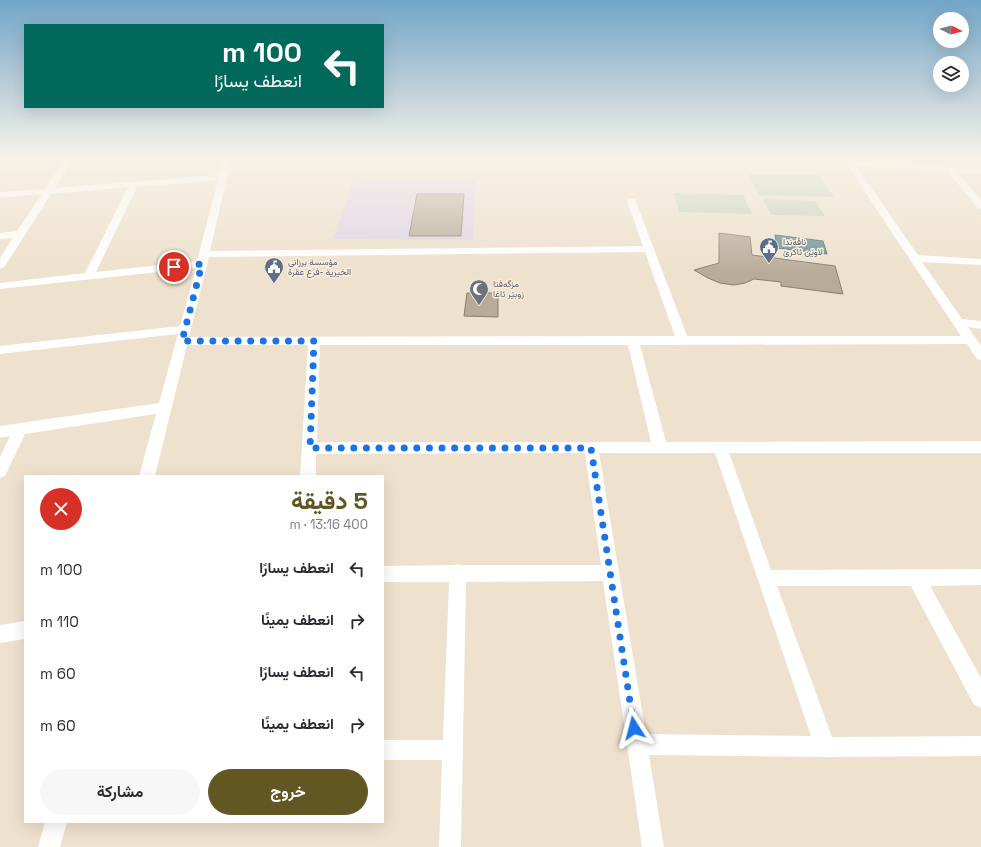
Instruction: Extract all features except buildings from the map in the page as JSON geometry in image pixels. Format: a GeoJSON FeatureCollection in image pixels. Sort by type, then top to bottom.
{"type":"FeatureCollection","features":[{"type":"Feature","properties":{"kind":"street"},"geometry":{"type":"LineString","coordinates":[[0,266],[46,196]]}},
{"type":"Feature","properties":{"kind":"street"},"geometry":{"type":"LineString","coordinates":[[89,276],[128,196]]}},
{"type":"Feature","properties":{"kind":"street"},"geometry":{"type":"LineString","coordinates":[[147,475],[204,259],[219,196]]}},
{"type":"Feature","properties":{"kind":"street"},"geometry":{"type":"LineString","coordinates":[[872,196],[981,356]]}},
{"type":"Feature","properties":{"kind":"street"},"geometry":{"type":"LineString","coordinates":[[972,196],[981,206]]}},
{"type":"Feature","properties":{"kind":"street"},"geometry":{"type":"LineString","coordinates":[[632,201],[683,340]]}},
{"type":"Feature","properties":{"kind":"street"},"geometry":{"type":"LineString","coordinates":[[0,236],[21,234]]}},
{"type":"Feature","properties":{"kind":"street"},"geometry":{"type":"LineString","coordinates":[[0,286],[89,276],[204,259],[650,249]]}},
{"type":"Feature","properties":{"kind":"street"},"geometry":{"type":"LineString","coordinates":[[914,258],[981,262]]}},
{"type":"Feature","properties":{"kind":"street"},"geometry":{"type":"LineString","coordinates":[[958,322],[981,325]]}},
{"type":"Feature","properties":{"kind":"street"},"geometry":{"type":"LineString","coordinates":[[0,350],[185,329]]}},
{"type":"Feature","properties":{"kind":"street"},"geometry":{"type":"LineString","coordinates":[[182,341],[970,340]]}},
{"type":"Feature","properties":{"kind":"street"},"geometry":{"type":"LineString","coordinates":[[308,475],[314,341]]}},
{"type":"Feature","properties":{"kind":"street"},"geometry":{"type":"LineString","coordinates":[[633,341],[660,448]]}},
{"type":"Feature","properties":{"kind":"street"},"geometry":{"type":"LineString","coordinates":[[0,432],[165,407]]}},
{"type":"Feature","properties":{"kind":"street"},"geometry":{"type":"LineString","coordinates":[[0,472],[20,430]]}},
{"type":"Feature","properties":{"kind":"street"},"geometry":{"type":"LineString","coordinates":[[720,447],[825,747]]}},
{"type":"Feature","properties":{"kind":"street"},"geometry":{"type":"LineString","coordinates":[[310,448],[981,447]]}},
{"type":"Feature","properties":{"kind":"street"},"geometry":{"type":"LineString","coordinates":[[591,448],[653,847]]}},
{"type":"Feature","properties":{"kind":"street"},"geometry":{"type":"LineString","coordinates":[[384,574],[458,572],[610,572]]}},
{"type":"Feature","properties":{"kind":"street"},"geometry":{"type":"LineString","coordinates":[[450,847],[458,572]]}},
{"type":"Feature","properties":{"kind":"street"},"geometry":{"type":"LineString","coordinates":[[916,577],[981,698]]}},
{"type":"Feature","properties":{"kind":"street"},"geometry":{"type":"LineString","coordinates":[[766,578],[981,577]]}},
{"type":"Feature","properties":{"kind":"street"},"geometry":{"type":"LineString","coordinates":[[0,634],[24,630]]}},
{"type":"Feature","properties":{"kind":"street"},"geometry":{"type":"LineString","coordinates":[[636,744],[825,747],[981,746]]}},
{"type":"Feature","properties":{"kind":"street"},"geometry":{"type":"LineString","coordinates":[[384,750],[452,750]]}},
{"type":"Feature","properties":{"kind":"street"},"geometry":{"type":"LineString","coordinates":[[49,847],[56,823]]}},
{"type":"Feature","properties":{"kind":"shaded area"},"geometry":{"type":"Polygon","coordinates":[[[348,196],[475,196],[473,240],[333,239],[348,196]]]}},
{"type":"Feature","properties":{"kind":"green space"},"geometry":{"type":"Polygon","coordinates":[[[675,196],[743,196],[752,214],[679,212],[675,196]]]}},
{"type":"Feature","properties":{"kind":"green space"},"geometry":{"type":"Polygon","coordinates":[[[779,196],[833,196],[834,197],[779,196]]]}},
{"type":"Feature","properties":{"kind":"green space"},"geometry":{"type":"Polygon","coordinates":[[[763,199],[815,201],[825,216],[771,215],[763,199]]]}},
{"type":"Feature","properties":{"kind":"water"},"geometry":{"type":"Polygon","coordinates":[[[775,235],[823,241],[827,254],[777,248],[775,235]]]}},
{"type":"Feature","properties":{"kind":"place","name":"ناڤەندا لاوێن ئاکرێ"},"geometry":{"type":"Point","coordinates":[769,264]}},
{"type":"Feature","properties":{"kind":"place","name":"مؤسسة برزانى الخيرية -فرع عقرة"},"geometry":{"type":"Point","coordinates":[274,284]}},
{"type":"Feature","properties":{"kind":"place","name":"مزگەفتا زوبێر ئاغا"},"geometry":{"type":"Point","coordinates":[479,306]}},
{"type":"Feature","properties":{"kind":"route"},"geometry":{"type":"LineString","coordinates":[[174,267],[202,264],[182,341],[314,341],[310,448],[591,448],[634,728]]}}]}
